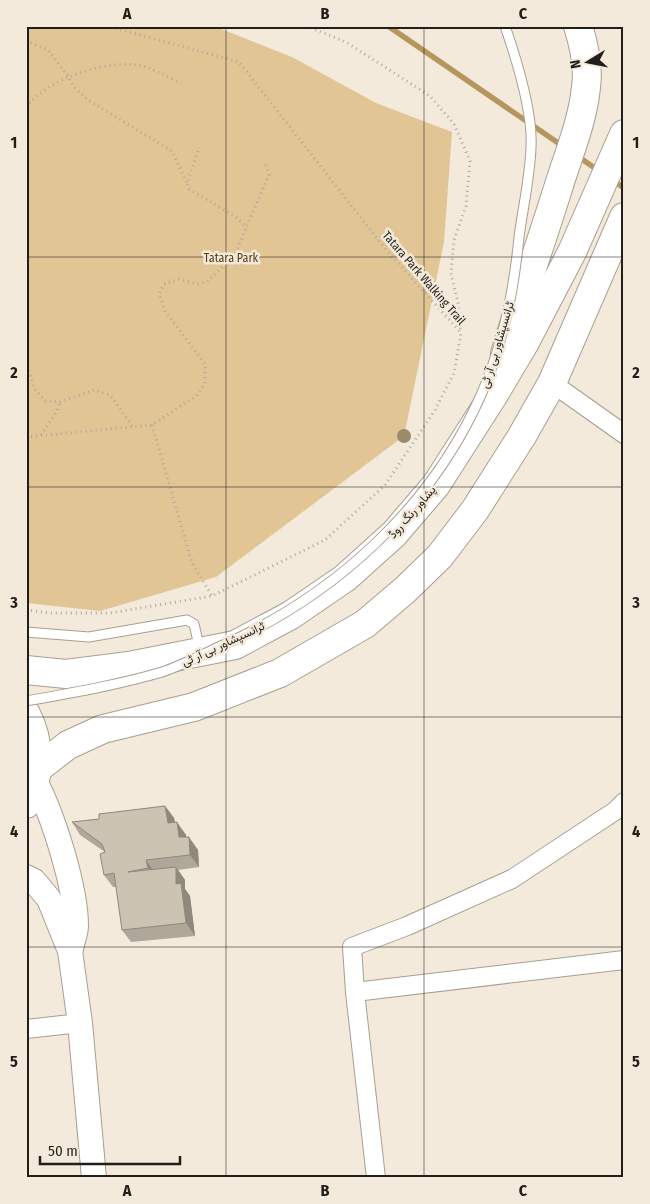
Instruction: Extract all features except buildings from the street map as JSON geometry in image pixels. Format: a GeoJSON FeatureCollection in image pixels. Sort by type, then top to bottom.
{"type":"FeatureCollection","features":[{"type":"Feature","properties":{"kind":"highway"},"geometry":{"type":"LineString","coordinates":[[493,396],[526,282],[581,111],[587,85],[585,52],[578,26]]}},
{"type":"Feature","properties":{"kind":"highway","name":"پشاور رنگ روڈ"},"geometry":{"type":"LineString","coordinates":[[26,670],[66,674],[129,666],[201,653],[235,644],[291,615],[345,578],[394,534],[436,485],[493,396],[572,252],[624,134]]}},
{"type":"Feature","properties":{"kind":"highway"},"geometry":{"type":"LineString","coordinates":[[33,784],[68,745],[103,729],[194,707],[280,673],[365,624],[440,556],[476,510],[552,383],[624,217]]}},
{"type":"Feature","properties":{"kind":"highway"},"geometry":{"type":"LineString","coordinates":[[26,714],[36,746],[33,784]]}},
{"type":"Feature","properties":{"kind":"street"},"geometry":{"type":"LineString","coordinates":[[552,383],[624,434]]}},
{"type":"Feature","properties":{"kind":"street"},"geometry":{"type":"LineString","coordinates":[[33,784],[46,801],[54,823],[70,886],[76,927],[70,951]]}},
{"type":"Feature","properties":{"kind":"street"},"geometry":{"type":"LineString","coordinates":[[376,1178],[355,992],[352,947],[407,926],[512,879],[615,811],[624,802]]}},
{"type":"Feature","properties":{"kind":"street"},"geometry":{"type":"LineString","coordinates":[[26,877],[34,881],[49,900],[70,951],[80,1023],[94,1178]]}},
{"type":"Feature","properties":{"kind":"street"},"geometry":{"type":"LineString","coordinates":[[355,992],[624,960]]}},
{"type":"Feature","properties":{"kind":"street"},"geometry":{"type":"LineString","coordinates":[[26,1029],[80,1023]]}},
{"type":"Feature","properties":{"kind":"lane","name":"ٹرانسپشاور بی آر ٹی"},"geometry":{"type":"LineString","coordinates":[[26,701],[164,671],[241,637],[291,610],[340,576],[385,535],[422,494],[458,440],[482,394],[499,347],[515,282],[532,146],[524,92],[515,54],[505,26]]}},
{"type":"Feature","properties":{"kind":"lane"},"geometry":{"type":"LineString","coordinates":[[26,632],[89,637],[187,620],[194,624],[201,653]]}},
{"type":"Feature","properties":{"kind":"path","name":"Tatara Park Walking Trail"},"geometry":{"type":"LineString","coordinates":[[26,610],[52,613],[110,613],[212,596],[325,540],[386,485],[435,410],[454,373],[461,333],[383,246],[239,62],[107,26]]}},
{"type":"Feature","properties":{"kind":"path"},"geometry":{"type":"LineString","coordinates":[[306,26],[346,42],[430,96],[454,124],[470,161],[466,206],[454,240],[451,273],[458,303],[461,333]]}},
{"type":"Feature","properties":{"kind":"path"},"geometry":{"type":"LineString","coordinates":[[26,41],[48,50],[68,76],[73,86],[88,100],[172,152],[189,189],[236,217],[247,228]]}},
{"type":"Feature","properties":{"kind":"path"},"geometry":{"type":"LineString","coordinates":[[26,107],[32,100],[68,76],[109,65],[140,65],[181,83]]}},
{"type":"Feature","properties":{"kind":"path"},"geometry":{"type":"LineString","coordinates":[[187,183],[198,151]]}},
{"type":"Feature","properties":{"kind":"path"},"geometry":{"type":"LineString","coordinates":[[26,437],[152,425],[196,396],[205,384],[205,364],[165,311],[159,294],[164,284],[179,279],[197,284],[207,282],[234,256],[268,175],[265,163]]}},
{"type":"Feature","properties":{"kind":"path"},"geometry":{"type":"LineString","coordinates":[[26,361],[34,388],[46,401],[60,402],[94,390],[110,395],[134,427]]}},
{"type":"Feature","properties":{"kind":"path"},"geometry":{"type":"LineString","coordinates":[[40,435],[57,412],[60,402]]}},
{"type":"Feature","properties":{"kind":"path"},"geometry":{"type":"LineString","coordinates":[[152,425],[192,563],[212,596]]}},
{"type":"Feature","properties":{"kind":"green space","name":"Tatara Park"},"geometry":{"type":"Polygon","coordinates":[[[26,26],[214,26],[292,57],[376,103],[452,132],[444,242],[404,436],[216,577],[100,611],[26,603],[26,26]]]}},
{"type":"Feature","properties":{"kind":"waterway"},"geometry":{"type":"LineString","coordinates":[[388,26],[564,147]]}},
{"type":"Feature","properties":{"kind":"waterway"},"geometry":{"type":"LineString","coordinates":[[576,155],[599,171]]}},
{"type":"Feature","properties":{"kind":"waterway"},"geometry":{"type":"LineString","coordinates":[[611,179],[624,188]]}}]}
